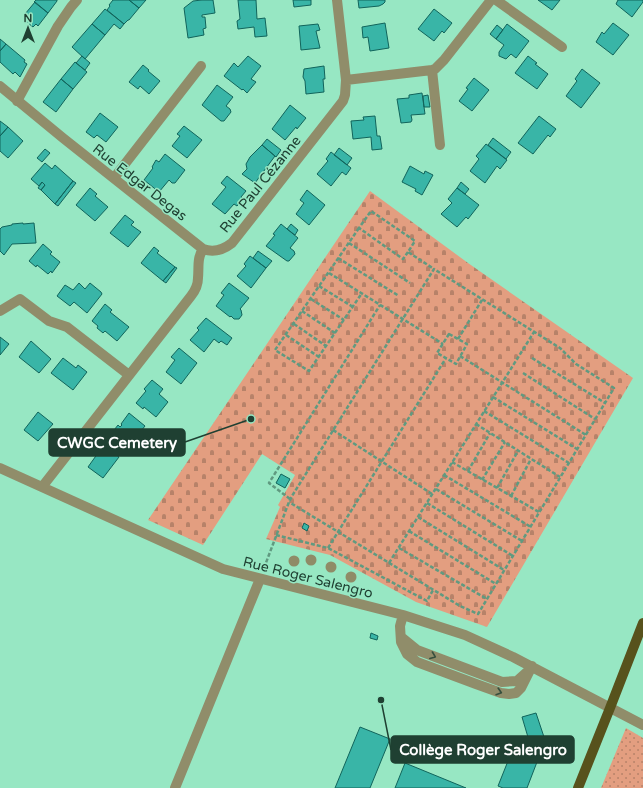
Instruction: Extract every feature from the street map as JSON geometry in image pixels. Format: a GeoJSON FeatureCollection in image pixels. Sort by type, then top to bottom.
{"type":"FeatureCollection","features":[{"type":"Feature","properties":{"kind":"main road"},"geometry":{"type":"LineString","coordinates":[[578,788],[643,623]]}},
{"type":"Feature","properties":{"kind":"street"},"geometry":{"type":"LineString","coordinates":[[17,100],[58,26],[77,0]]}},
{"type":"Feature","properties":{"kind":"street","name":"Rue Paul Cézanne"},"geometry":{"type":"LineString","coordinates":[[203,249],[217,251],[232,243],[340,107],[345,95],[346,80],[337,0]]}},
{"type":"Feature","properties":{"kind":"street"},"geometry":{"type":"LineString","coordinates":[[346,80],[435,69],[444,60],[491,0]]}},
{"type":"Feature","properties":{"kind":"street"},"geometry":{"type":"LineString","coordinates":[[496,0],[562,47]]}},
{"type":"Feature","properties":{"kind":"street"},"geometry":{"type":"LineString","coordinates":[[114,178],[201,66]]}},
{"type":"Feature","properties":{"kind":"street"},"geometry":{"type":"LineString","coordinates":[[432,70],[440,144]]}},
{"type":"Feature","properties":{"kind":"street","name":"Rue Edgar Degas"},"geometry":{"type":"LineString","coordinates":[[0,86],[62,138],[203,249]]}},
{"type":"Feature","properties":{"kind":"street"},"geometry":{"type":"LineString","coordinates":[[42,487],[191,296],[197,284],[200,254],[203,249]]}},
{"type":"Feature","properties":{"kind":"street"},"geometry":{"type":"LineString","coordinates":[[0,311],[20,299],[48,321],[67,327],[128,375]]}},
{"type":"Feature","properties":{"kind":"street","name":"Rue Roger Salengro"},"geometry":{"type":"LineString","coordinates":[[0,468],[210,564],[260,580],[403,615],[465,635],[532,666],[643,724]]}},
{"type":"Feature","properties":{"kind":"street"},"geometry":{"type":"LineString","coordinates":[[175,788],[260,580]]}},
{"type":"Feature","properties":{"kind":"street"},"geometry":{"type":"LineString","coordinates":[[403,615],[400,626],[400,636],[404,650],[413,660],[502,693],[513,694],[519,691],[524,685],[532,666]]}},
{"type":"Feature","properties":{"kind":"path"},"geometry":{"type":"LineString","coordinates":[[359,228],[403,259],[415,241],[371,211],[359,228],[349,243],[338,258],[294,324],[275,350],[309,371],[362,293]]}},
{"type":"Feature","properties":{"kind":"path"},"geometry":{"type":"LineString","coordinates":[[349,243],[410,283]]}},
{"type":"Feature","properties":{"kind":"path"},"geometry":{"type":"LineString","coordinates":[[380,305],[269,483],[290,501],[338,532],[460,606],[478,614],[614,388],[576,364],[560,348],[434,270],[408,252]]}},
{"type":"Feature","properties":{"kind":"path"},"geometry":{"type":"LineString","coordinates":[[338,258],[399,296]]}},
{"type":"Feature","properties":{"kind":"path"},"geometry":{"type":"LineString","coordinates":[[260,580],[290,501],[434,270]]}},
{"type":"Feature","properties":{"kind":"path"},"geometry":{"type":"LineString","coordinates":[[328,273],[442,344]]}},
{"type":"Feature","properties":{"kind":"path"},"geometry":{"type":"LineString","coordinates":[[320,286],[353,307]]}},
{"type":"Feature","properties":{"kind":"path"},"geometry":{"type":"LineString","coordinates":[[311,299],[344,320]]}},
{"type":"Feature","properties":{"kind":"path"},"geometry":{"type":"LineString","coordinates":[[458,339],[482,300]]}},
{"type":"Feature","properties":{"kind":"path"},"geometry":{"type":"LineString","coordinates":[[302,311],[335,333]]}},
{"type":"Feature","properties":{"kind":"path"},"geometry":{"type":"LineString","coordinates":[[294,324],[326,346]]}},
{"type":"Feature","properties":{"kind":"path"},"geometry":{"type":"LineString","coordinates":[[389,563],[534,332]]}},
{"type":"Feature","properties":{"kind":"path"},"geometry":{"type":"LineString","coordinates":[[449,334],[458,339],[467,344],[456,364],[437,353],[449,334]]}},
{"type":"Feature","properties":{"kind":"path"},"geometry":{"type":"LineString","coordinates":[[286,335],[319,357]]}},
{"type":"Feature","properties":{"kind":"path"},"geometry":{"type":"LineString","coordinates":[[460,356],[586,435]]}},
{"type":"Feature","properties":{"kind":"path"},"geometry":{"type":"LineString","coordinates":[[328,548],[446,358]]}},
{"type":"Feature","properties":{"kind":"path"},"geometry":{"type":"LineString","coordinates":[[532,358],[605,403]]}},
{"type":"Feature","properties":{"kind":"path"},"geometry":{"type":"LineString","coordinates":[[523,373],[595,419]]}},
{"type":"Feature","properties":{"kind":"path"},"geometry":{"type":"LineString","coordinates":[[493,397],[578,449]]}},
{"type":"Feature","properties":{"kind":"path"},"geometry":{"type":"LineString","coordinates":[[484,411],[569,463]]}},
{"type":"Feature","properties":{"kind":"path"},"geometry":{"type":"LineString","coordinates":[[476,424],[560,477]]}},
{"type":"Feature","properties":{"kind":"path"},"geometry":{"type":"LineString","coordinates":[[333,430],[432,494]]}},
{"type":"Feature","properties":{"kind":"path"},"geometry":{"type":"LineString","coordinates":[[468,471],[490,433]]}},
{"type":"Feature","properties":{"kind":"path"},"geometry":{"type":"LineString","coordinates":[[482,480],[505,442]]}},
{"type":"Feature","properties":{"kind":"path"},"geometry":{"type":"LineString","coordinates":[[498,488],[518,451]]}},
{"type":"Feature","properties":{"kind":"path"},"geometry":{"type":"LineString","coordinates":[[511,496],[531,459]]}},
{"type":"Feature","properties":{"kind":"path"},"geometry":{"type":"LineString","coordinates":[[452,462],[539,512]]}},
{"type":"Feature","properties":{"kind":"path"},"geometry":{"type":"LineString","coordinates":[[444,475],[531,527]]}},
{"type":"Feature","properties":{"kind":"path"},"geometry":{"type":"LineString","coordinates":[[436,489],[522,541]]}},
{"type":"Feature","properties":{"kind":"path"},"geometry":{"type":"LineString","coordinates":[[426,503],[513,556]]}},
{"type":"Feature","properties":{"kind":"path"},"geometry":{"type":"LineString","coordinates":[[418,518],[504,570]]}},
{"type":"Feature","properties":{"kind":"path"},"geometry":{"type":"LineString","coordinates":[[409,531],[496,584]]}},
{"type":"Feature","properties":{"kind":"path"},"geometry":{"type":"LineString","coordinates":[[276,535],[328,548],[427,601],[433,590]]}},
{"type":"Feature","properties":{"kind":"path"},"geometry":{"type":"LineString","coordinates":[[399,548],[487,599]]}},
{"type":"Feature","properties":{"kind":"green space"},"geometry":{"type":"Polygon","coordinates":[[[370,191],[468,263],[633,378],[487,627],[416,602],[330,555],[266,539],[280,507],[278,505],[295,475],[262,454],[203,545],[148,520],[370,191]]]}},
{"type":"Feature","properties":{"kind":"green space"},"geometry":{"type":"Polygon","coordinates":[[[626,728],[643,738],[643,788],[601,788],[626,728]]]}},
{"type":"Feature","properties":{"kind":"building"},"geometry":{"type":"Polygon","coordinates":[[[36,0],[57,1],[48,13],[34,2],[36,0]]]}},
{"type":"Feature","properties":{"kind":"building"},"geometry":{"type":"Polygon","coordinates":[[[113,0],[129,0],[139,8],[124,24],[107,10],[113,0]]]}},
{"type":"Feature","properties":{"kind":"building"},"geometry":{"type":"Polygon","coordinates":[[[129,0],[146,0],[139,8],[129,0]]]}},
{"type":"Feature","properties":{"kind":"building"},"geometry":{"type":"Polygon","coordinates":[[[213,0],[215,13],[202,15],[202,17],[205,17],[206,28],[203,29],[204,35],[188,38],[184,8],[193,1],[213,0]]]}},
{"type":"Feature","properties":{"kind":"building"},"geometry":{"type":"Polygon","coordinates":[[[238,0],[256,0],[257,19],[265,18],[267,36],[255,37],[254,27],[238,29],[237,21],[240,19],[238,0]]]}},
{"type":"Feature","properties":{"kind":"building"},"geometry":{"type":"Polygon","coordinates":[[[293,0],[311,0],[311,5],[294,7],[293,0]]]}},
{"type":"Feature","properties":{"kind":"building"},"geometry":{"type":"Polygon","coordinates":[[[358,0],[385,0],[385,2],[379,6],[359,8],[358,0]]]}},
{"type":"Feature","properties":{"kind":"building"},"geometry":{"type":"Polygon","coordinates":[[[538,0],[560,0],[552,10],[538,0]]]}},
{"type":"Feature","properties":{"kind":"building"},"geometry":{"type":"Polygon","coordinates":[[[618,0],[643,0],[643,2],[632,17],[616,4],[618,0]]]}},
{"type":"Feature","properties":{"kind":"building"},"geometry":{"type":"Polygon","coordinates":[[[35,2],[48,13],[38,26],[36,24],[33,27],[23,19],[26,16],[25,14],[35,2]]]}},
{"type":"Feature","properties":{"kind":"building"},"geometry":{"type":"Polygon","coordinates":[[[105,9],[124,24],[120,29],[114,24],[105,35],[92,24],[105,9]]]}},
{"type":"Feature","properties":{"kind":"building"},"geometry":{"type":"Polygon","coordinates":[[[434,9],[452,23],[444,33],[442,31],[434,41],[418,29],[434,9]]]}},
{"type":"Feature","properties":{"kind":"building"},"geometry":{"type":"Polygon","coordinates":[[[385,23],[389,48],[370,51],[368,37],[363,38],[362,27],[385,23]]]}},
{"type":"Feature","properties":{"kind":"building"},"geometry":{"type":"Polygon","coordinates":[[[613,23],[629,35],[613,55],[596,42],[602,32],[604,34],[613,23]]]}},
{"type":"Feature","properties":{"kind":"building"},"geometry":{"type":"Polygon","coordinates":[[[92,24],[105,35],[85,59],[72,47],[92,24]]]}},
{"type":"Feature","properties":{"kind":"building"},"geometry":{"type":"Polygon","coordinates":[[[318,24],[320,30],[316,31],[320,48],[301,50],[299,26],[318,24]]]}},
{"type":"Feature","properties":{"kind":"building"},"geometry":{"type":"Polygon","coordinates":[[[507,24],[529,41],[516,58],[511,54],[506,59],[499,56],[499,52],[504,45],[496,39],[507,24]]]}},
{"type":"Feature","properties":{"kind":"building"},"geometry":{"type":"Polygon","coordinates":[[[497,25],[503,30],[496,39],[490,34],[497,25]]]}},
{"type":"Feature","properties":{"kind":"building"},"geometry":{"type":"Polygon","coordinates":[[[0,39],[6,44],[0,51],[0,39]]]}},
{"type":"Feature","properties":{"kind":"building"},"geometry":{"type":"Polygon","coordinates":[[[6,44],[25,60],[24,62],[27,64],[20,77],[15,72],[13,74],[0,62],[0,51],[6,44]]]}},
{"type":"Feature","properties":{"kind":"building"},"geometry":{"type":"Polygon","coordinates":[[[82,56],[90,63],[85,70],[76,63],[82,56]]]}},
{"type":"Feature","properties":{"kind":"building"},"geometry":{"type":"Polygon","coordinates":[[[248,56],[261,66],[251,79],[256,82],[247,93],[224,76],[234,63],[238,67],[248,56]]]}},
{"type":"Feature","properties":{"kind":"building"},"geometry":{"type":"Polygon","coordinates":[[[528,56],[537,63],[535,64],[548,74],[537,89],[515,73],[528,56]]]}},
{"type":"Feature","properties":{"kind":"building"},"geometry":{"type":"Polygon","coordinates":[[[75,62],[87,72],[73,89],[61,79],[75,62]]]}},
{"type":"Feature","properties":{"kind":"building"},"geometry":{"type":"Polygon","coordinates":[[[143,65],[160,81],[149,94],[140,86],[138,89],[129,82],[143,65]]]}},
{"type":"Feature","properties":{"kind":"building"},"geometry":{"type":"Polygon","coordinates":[[[324,66],[324,92],[306,94],[305,81],[303,77],[304,69],[324,66]]]}},
{"type":"Feature","properties":{"kind":"building"},"geometry":{"type":"Polygon","coordinates":[[[582,69],[600,83],[581,108],[566,96],[577,81],[575,79],[582,69]]]}},
{"type":"Feature","properties":{"kind":"building"},"geometry":{"type":"Polygon","coordinates":[[[474,78],[489,90],[472,111],[459,101],[468,89],[466,88],[474,78]]]}},
{"type":"Feature","properties":{"kind":"building"},"geometry":{"type":"Polygon","coordinates":[[[61,79],[73,89],[56,112],[43,102],[61,79]]]}},
{"type":"Feature","properties":{"kind":"building"},"geometry":{"type":"Polygon","coordinates":[[[217,85],[233,97],[226,106],[231,112],[224,121],[221,121],[202,105],[217,85]]]}},
{"type":"Feature","properties":{"kind":"building"},"geometry":{"type":"Polygon","coordinates":[[[422,93],[425,114],[411,115],[411,122],[401,123],[397,99],[409,98],[409,95],[422,93]]]}},
{"type":"Feature","properties":{"kind":"building"},"geometry":{"type":"Polygon","coordinates":[[[428,95],[430,107],[424,107],[423,96],[428,95]]]}},
{"type":"Feature","properties":{"kind":"building"},"geometry":{"type":"Polygon","coordinates":[[[290,105],[306,118],[285,140],[272,129],[290,105]]]}},
{"type":"Feature","properties":{"kind":"building"},"geometry":{"type":"Polygon","coordinates":[[[100,113],[118,127],[106,142],[97,135],[94,138],[86,132],[100,113]]]}},
{"type":"Feature","properties":{"kind":"building"},"geometry":{"type":"Polygon","coordinates":[[[375,116],[377,136],[380,136],[382,149],[372,150],[371,137],[353,139],[351,121],[364,120],[363,117],[375,116]]]}},
{"type":"Feature","properties":{"kind":"building"},"geometry":{"type":"Polygon","coordinates":[[[539,116],[556,129],[550,137],[548,135],[533,154],[518,143],[539,116]]]}},
{"type":"Feature","properties":{"kind":"building"},"geometry":{"type":"Polygon","coordinates":[[[0,121],[8,127],[0,136],[0,121]]]}},
{"type":"Feature","properties":{"kind":"building"},"geometry":{"type":"Polygon","coordinates":[[[184,126],[202,140],[187,158],[172,146],[180,136],[177,134],[184,126]]]}},
{"type":"Feature","properties":{"kind":"building"},"geometry":{"type":"Polygon","coordinates":[[[8,127],[23,141],[8,158],[0,151],[0,136],[8,127]]]}},
{"type":"Feature","properties":{"kind":"building"},"geometry":{"type":"Polygon","coordinates":[[[493,138],[511,152],[506,159],[488,145],[493,138]]]}},
{"type":"Feature","properties":{"kind":"building"},"geometry":{"type":"Polygon","coordinates":[[[267,139],[281,150],[276,157],[262,145],[267,139]]]}},
{"type":"Feature","properties":{"kind":"building"},"geometry":{"type":"Polygon","coordinates":[[[486,144],[507,160],[500,169],[497,166],[485,183],[470,171],[479,159],[476,156],[486,144]]]}},
{"type":"Feature","properties":{"kind":"building"},"geometry":{"type":"Polygon","coordinates":[[[262,145],[275,156],[255,183],[242,174],[247,169],[246,164],[250,157],[262,145]]]}},
{"type":"Feature","properties":{"kind":"building"},"geometry":{"type":"Polygon","coordinates":[[[339,148],[352,158],[347,165],[334,155],[339,148]]]}},
{"type":"Feature","properties":{"kind":"building"},"geometry":{"type":"Polygon","coordinates":[[[45,149],[50,153],[42,162],[37,158],[45,149]]]}},
{"type":"Feature","properties":{"kind":"building"},"geometry":{"type":"Polygon","coordinates":[[[331,152],[351,168],[346,175],[342,172],[331,186],[317,174],[328,161],[326,159],[331,152]]]}},
{"type":"Feature","properties":{"kind":"building"},"geometry":{"type":"Polygon","coordinates":[[[165,154],[185,170],[175,183],[172,183],[169,180],[159,192],[144,180],[153,168],[152,167],[156,160],[159,162],[165,154]]]}},
{"type":"Feature","properties":{"kind":"building"},"geometry":{"type":"Polygon","coordinates":[[[45,163],[52,169],[55,165],[73,181],[55,204],[41,190],[45,185],[42,182],[39,186],[31,179],[45,163]]]}},
{"type":"Feature","properties":{"kind":"building"},"geometry":{"type":"Polygon","coordinates":[[[410,166],[424,174],[425,171],[433,175],[422,195],[415,191],[416,189],[402,182],[410,166]]]}},
{"type":"Feature","properties":{"kind":"building"},"geometry":{"type":"Polygon","coordinates":[[[227,176],[246,191],[241,197],[243,199],[237,206],[234,204],[225,214],[212,204],[226,187],[221,183],[227,176]]]}},
{"type":"Feature","properties":{"kind":"building"},"geometry":{"type":"Polygon","coordinates":[[[73,181],[76,183],[58,206],[55,204],[73,181]]]}},
{"type":"Feature","properties":{"kind":"building"},"geometry":{"type":"Polygon","coordinates":[[[42,182],[45,185],[41,190],[38,188],[42,182]]]}},
{"type":"Feature","properties":{"kind":"building"},"geometry":{"type":"Polygon","coordinates":[[[461,182],[469,189],[465,194],[457,188],[461,182]]]}},
{"type":"Feature","properties":{"kind":"building"},"geometry":{"type":"Polygon","coordinates":[[[90,188],[97,194],[95,196],[108,207],[95,221],[76,205],[90,188]]]}},
{"type":"Feature","properties":{"kind":"building"},"geometry":{"type":"Polygon","coordinates":[[[457,188],[479,205],[468,219],[466,217],[457,227],[441,214],[452,203],[448,199],[457,188]]]}},
{"type":"Feature","properties":{"kind":"building"},"geometry":{"type":"Polygon","coordinates":[[[307,190],[325,205],[309,225],[296,214],[304,203],[300,200],[307,190]]]}},
{"type":"Feature","properties":{"kind":"building"},"geometry":{"type":"Polygon","coordinates":[[[125,215],[134,222],[131,225],[141,232],[128,247],[110,233],[125,215]]]}},
{"type":"Feature","properties":{"kind":"building"},"geometry":{"type":"Polygon","coordinates":[[[34,223],[36,243],[12,244],[4,255],[0,251],[0,229],[12,224],[34,223]]]}},
{"type":"Feature","properties":{"kind":"building"},"geometry":{"type":"Polygon","coordinates":[[[281,224],[298,238],[290,248],[295,254],[289,261],[266,246],[275,235],[273,234],[281,224]]]}},
{"type":"Feature","properties":{"kind":"building"},"geometry":{"type":"Polygon","coordinates":[[[291,224],[298,230],[295,235],[287,229],[291,224]]]}},
{"type":"Feature","properties":{"kind":"building"},"geometry":{"type":"Polygon","coordinates":[[[43,244],[52,252],[50,254],[60,262],[52,273],[51,271],[48,274],[37,265],[36,267],[29,261],[43,244]]]}},
{"type":"Feature","properties":{"kind":"building"},"geometry":{"type":"Polygon","coordinates":[[[154,247],[159,251],[157,253],[175,267],[163,281],[141,263],[154,247]]]}},
{"type":"Feature","properties":{"kind":"building"},"geometry":{"type":"Polygon","coordinates":[[[258,251],[272,261],[266,268],[253,258],[258,251]]]}},
{"type":"Feature","properties":{"kind":"building"},"geometry":{"type":"Polygon","coordinates":[[[250,256],[266,268],[251,288],[237,276],[246,266],[244,264],[250,256]]]}},
{"type":"Feature","properties":{"kind":"building"},"geometry":{"type":"Polygon","coordinates":[[[175,267],[177,268],[166,283],[163,281],[175,267]]]}},
{"type":"Feature","properties":{"kind":"building"},"geometry":{"type":"Polygon","coordinates":[[[79,283],[85,289],[90,283],[102,294],[87,313],[74,302],[70,306],[57,296],[65,285],[73,290],[79,283]]]}},
{"type":"Feature","properties":{"kind":"building"},"geometry":{"type":"Polygon","coordinates":[[[229,283],[249,298],[240,309],[242,315],[239,319],[230,317],[216,306],[224,295],[221,293],[229,283]]]}},
{"type":"Feature","properties":{"kind":"building"},"geometry":{"type":"Polygon","coordinates":[[[105,304],[112,310],[110,312],[129,327],[117,341],[105,331],[103,333],[92,321],[105,304]]]}},
{"type":"Feature","properties":{"kind":"building"},"geometry":{"type":"Polygon","coordinates":[[[206,318],[232,338],[227,345],[221,341],[219,343],[214,339],[204,352],[190,340],[199,330],[197,328],[206,318]]]}},
{"type":"Feature","properties":{"kind":"building"},"geometry":{"type":"Polygon","coordinates":[[[0,337],[9,344],[0,355],[0,337]]]}},
{"type":"Feature","properties":{"kind":"building"},"geometry":{"type":"Polygon","coordinates":[[[31,341],[51,359],[39,373],[19,357],[31,341]]]}},
{"type":"Feature","properties":{"kind":"building"},"geometry":{"type":"Polygon","coordinates":[[[179,348],[197,363],[181,384],[166,372],[175,360],[171,357],[179,348]]]}},
{"type":"Feature","properties":{"kind":"building"},"geometry":{"type":"Polygon","coordinates":[[[63,358],[76,368],[78,365],[87,372],[73,390],[51,373],[63,358]]]}},
{"type":"Feature","properties":{"kind":"building"},"geometry":{"type":"Polygon","coordinates":[[[152,380],[163,389],[159,394],[168,402],[156,417],[144,407],[143,409],[136,403],[146,391],[144,389],[152,380]]]}},
{"type":"Feature","properties":{"kind":"building"},"geometry":{"type":"Polygon","coordinates":[[[38,412],[53,424],[38,441],[24,430],[38,412]]]}},
{"type":"Feature","properties":{"kind":"building"},"geometry":{"type":"Polygon","coordinates":[[[129,413],[145,426],[129,446],[123,447],[111,434],[118,425],[120,427],[122,425],[121,424],[129,413]]]}},
{"type":"Feature","properties":{"kind":"building"},"geometry":{"type":"Polygon","coordinates":[[[102,444],[119,457],[103,478],[88,467],[98,453],[97,451],[102,444]]]}},
{"type":"Feature","properties":{"kind":"building"},"geometry":{"type":"Polygon","coordinates":[[[281,474],[290,479],[285,488],[276,483],[281,474]]]}},
{"type":"Feature","properties":{"kind":"building"},"geometry":{"type":"Polygon","coordinates":[[[304,523],[309,526],[307,531],[302,528],[304,523]]]}},
{"type":"Feature","properties":{"kind":"building"},"geometry":{"type":"Polygon","coordinates":[[[371,633],[378,636],[377,640],[370,638],[371,633]]]}},
{"type":"Feature","properties":{"kind":"building"},"geometry":{"type":"Polygon","coordinates":[[[536,713],[545,740],[530,744],[522,717],[536,713]]]}},
{"type":"Feature","properties":{"kind":"building"},"geometry":{"type":"Polygon","coordinates":[[[360,727],[390,739],[370,788],[335,788],[360,727]]]}},
{"type":"Feature","properties":{"kind":"building"},"geometry":{"type":"Polygon","coordinates":[[[512,751],[537,762],[527,788],[503,788],[498,786],[512,751]]]}},
{"type":"Feature","properties":{"kind":"building"},"geometry":{"type":"Polygon","coordinates":[[[405,763],[466,788],[395,788],[405,763]]]}},
{"type":"Feature","properties":{"kind":"place","name":"CWGC Cemetery"},"geometry":{"type":"Point","coordinates":[251,419]}},
{"type":"Feature","properties":{"kind":"place","name":"Collège Roger Salengro"},"geometry":{"type":"Point","coordinates":[381,700]}}]}
